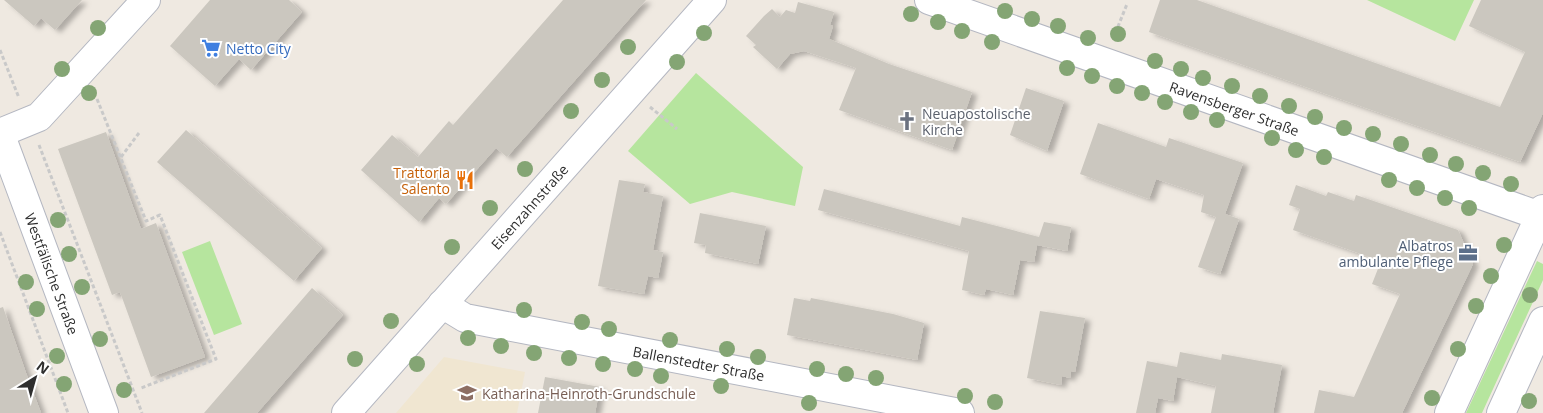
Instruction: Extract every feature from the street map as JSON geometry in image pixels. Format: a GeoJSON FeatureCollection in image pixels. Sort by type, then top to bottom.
{"type":"FeatureCollection","features":[{"type":"Feature","properties":{"kind":"street"},"geometry":{"type":"LineString","coordinates":[[0,133],[39,116],[146,0]]}},
{"type":"Feature","properties":{"kind":"street","name":"Eisenzahnstraße"},"geometry":{"type":"LineString","coordinates":[[346,413],[712,0]]}},
{"type":"Feature","properties":{"kind":"street","name":"Ravensberger Straße"},"geometry":{"type":"LineString","coordinates":[[929,0],[1542,214]]}},
{"type":"Feature","properties":{"kind":"street","name":"Westfälische Straße"},"geometry":{"type":"LineString","coordinates":[[0,133],[104,413]]}},
{"type":"Feature","properties":{"kind":"street"},"geometry":{"type":"LineString","coordinates":[[1449,413],[1542,214]]}},
{"type":"Feature","properties":{"kind":"street","name":"Ballenstedter Straße"},"geometry":{"type":"LineString","coordinates":[[442,304],[465,318],[960,413]]}},
{"type":"Feature","properties":{"kind":"street"},"geometry":{"type":"LineString","coordinates":[[1501,413],[1543,322]]}},
{"type":"Feature","properties":{"kind":"path"},"geometry":{"type":"LineString","coordinates":[[1105,62],[1126,4]]}},
{"type":"Feature","properties":{"kind":"path"},"geometry":{"type":"LineString","coordinates":[[0,50],[17,95]]}},
{"type":"Feature","properties":{"kind":"path"},"geometry":{"type":"LineString","coordinates":[[632,91],[677,129]]}},
{"type":"Feature","properties":{"kind":"path"},"geometry":{"type":"LineString","coordinates":[[97,98],[146,221],[160,215],[216,359],[142,388]]}},
{"type":"Feature","properties":{"kind":"path"},"geometry":{"type":"LineString","coordinates":[[120,158],[139,133]]}},
{"type":"Feature","properties":{"kind":"path"},"geometry":{"type":"LineString","coordinates":[[39,143],[142,413]]}},
{"type":"Feature","properties":{"kind":"path"},"geometry":{"type":"LineString","coordinates":[[0,232],[68,413]]}},
{"type":"Feature","properties":{"kind":"shaded area","name":"Katharina-Heinroth-Grundschule"},"geometry":{"type":"Polygon","coordinates":[[[444,357],[525,372],[517,413],[396,413],[444,357]]]}},
{"type":"Feature","properties":{"kind":"green space"},"geometry":{"type":"Polygon","coordinates":[[[1367,0],[1474,0],[1455,41],[1367,0]]]}},
{"type":"Feature","properties":{"kind":"green space"},"geometry":{"type":"Polygon","coordinates":[[[696,73],[803,167],[795,206],[732,192],[690,204],[628,151],[696,73]]]}},
{"type":"Feature","properties":{"kind":"green space"},"geometry":{"type":"Polygon","coordinates":[[[210,241],[242,324],[214,335],[182,252],[210,241]]]}},
{"type":"Feature","properties":{"kind":"green space"},"geometry":{"type":"Polygon","coordinates":[[[1537,261],[1543,264],[1543,280],[1482,413],[1466,413],[1537,261]]]}},
{"type":"Feature","properties":{"kind":"building"},"geometry":{"type":"Polygon","coordinates":[[[4,0],[82,0],[55,30],[41,18],[34,26],[4,0]]]}},
{"type":"Feature","properties":{"kind":"building"},"geometry":{"type":"Polygon","coordinates":[[[210,0],[289,0],[302,12],[251,70],[239,59],[215,86],[170,46],[210,0]]]}},
{"type":"Feature","properties":{"kind":"building"},"geometry":{"type":"Polygon","coordinates":[[[563,0],[646,0],[507,157],[496,148],[446,204],[439,198],[419,222],[361,170],[392,135],[418,157],[449,121],[453,125],[563,0]]]}},
{"type":"Feature","properties":{"kind":"building"},"geometry":{"type":"Polygon","coordinates":[[[1160,0],[1197,0],[1500,107],[1525,52],[1469,26],[1481,0],[1543,0],[1543,113],[1520,162],[1149,32],[1160,0]]]}},
{"type":"Feature","properties":{"kind":"building"},"geometry":{"type":"Polygon","coordinates":[[[798,2],[834,12],[830,25],[833,26],[829,39],[889,64],[972,92],[952,150],[839,110],[856,68],[804,51],[790,54],[777,69],[753,47],[756,45],[746,36],[764,16],[772,9],[780,17],[786,10],[795,13],[798,2]]]}},
{"type":"Feature","properties":{"kind":"building"},"geometry":{"type":"Polygon","coordinates":[[[1026,88],[1064,101],[1047,151],[1010,135],[1026,88]]]}},
{"type":"Feature","properties":{"kind":"building"},"geometry":{"type":"Polygon","coordinates":[[[1098,123],[1166,147],[1169,138],[1243,163],[1225,214],[1239,219],[1220,274],[1198,267],[1216,217],[1201,212],[1204,195],[1156,179],[1149,199],[1080,174],[1098,123]]]}},
{"type":"Feature","properties":{"kind":"building"},"geometry":{"type":"Polygon","coordinates":[[[186,130],[322,248],[294,281],[157,162],[186,130]]]}},
{"type":"Feature","properties":{"kind":"building"},"geometry":{"type":"Polygon","coordinates":[[[106,132],[141,229],[156,223],[205,357],[151,377],[120,292],[112,295],[58,149],[106,132]]]}},
{"type":"Feature","properties":{"kind":"building"},"geometry":{"type":"Polygon","coordinates":[[[619,180],[645,184],[643,192],[663,196],[653,250],[663,252],[658,278],[648,276],[644,294],[598,286],[619,180]]]}},
{"type":"Feature","properties":{"kind":"building"},"geometry":{"type":"Polygon","coordinates":[[[1296,185],[1326,196],[1328,192],[1354,201],[1356,195],[1458,230],[1473,264],[1402,413],[1314,413],[1319,390],[1354,397],[1400,294],[1372,284],[1381,261],[1293,230],[1300,209],[1289,205],[1296,185]]]}},
{"type":"Feature","properties":{"kind":"building"},"geometry":{"type":"Polygon","coordinates":[[[824,189],[960,226],[962,217],[1039,237],[1044,222],[1071,227],[1067,251],[1037,245],[1034,262],[1020,260],[1013,295],[986,289],[984,295],[962,290],[969,251],[818,210],[824,189]]]}},
{"type":"Feature","properties":{"kind":"building"},"geometry":{"type":"Polygon","coordinates":[[[700,213],[766,226],[758,264],[705,253],[706,245],[694,243],[700,213]]]}},
{"type":"Feature","properties":{"kind":"building"},"geometry":{"type":"Polygon","coordinates":[[[312,288],[343,315],[257,413],[204,413],[312,288]]]}},
{"type":"Feature","properties":{"kind":"building"},"geometry":{"type":"Polygon","coordinates":[[[794,298],[810,301],[811,298],[893,314],[924,323],[917,360],[787,335],[794,298]]]}},
{"type":"Feature","properties":{"kind":"building"},"geometry":{"type":"Polygon","coordinates":[[[3,307],[41,413],[0,413],[0,308],[3,307]]]}},
{"type":"Feature","properties":{"kind":"building"},"geometry":{"type":"Polygon","coordinates":[[[1040,311],[1085,318],[1075,372],[1071,371],[1070,378],[1062,376],[1061,385],[1027,378],[1040,311]]]}},
{"type":"Feature","properties":{"kind":"building"},"geometry":{"type":"Polygon","coordinates":[[[1180,352],[1221,360],[1222,354],[1282,365],[1273,413],[1211,413],[1216,386],[1177,377],[1173,401],[1158,398],[1155,413],[1136,413],[1147,361],[1177,367],[1180,352]]]}},
{"type":"Feature","properties":{"kind":"building"},"geometry":{"type":"Polygon","coordinates":[[[545,377],[600,387],[595,413],[538,413],[545,377]]]}},
{"type":"Feature","properties":{"kind":"place","name":"Netto City"},"geometry":{"type":"Point","coordinates":[211,48]}},
{"type":"Feature","properties":{"kind":"place","name":"Neuapostolische Kirche"},"geometry":{"type":"Point","coordinates":[907,121]}},
{"type":"Feature","properties":{"kind":"place","name":"Trattoria Salento"},"geometry":{"type":"Point","coordinates":[465,180]}},
{"type":"Feature","properties":{"kind":"place","name":"Albatros ambulante Pflege"},"geometry":{"type":"Point","coordinates":[1468,253]}},
{"type":"Feature","properties":{"kind":"place","name":"Katharina-Heinroth-Grundschule"},"geometry":{"type":"Point","coordinates":[467,393]}}]}
